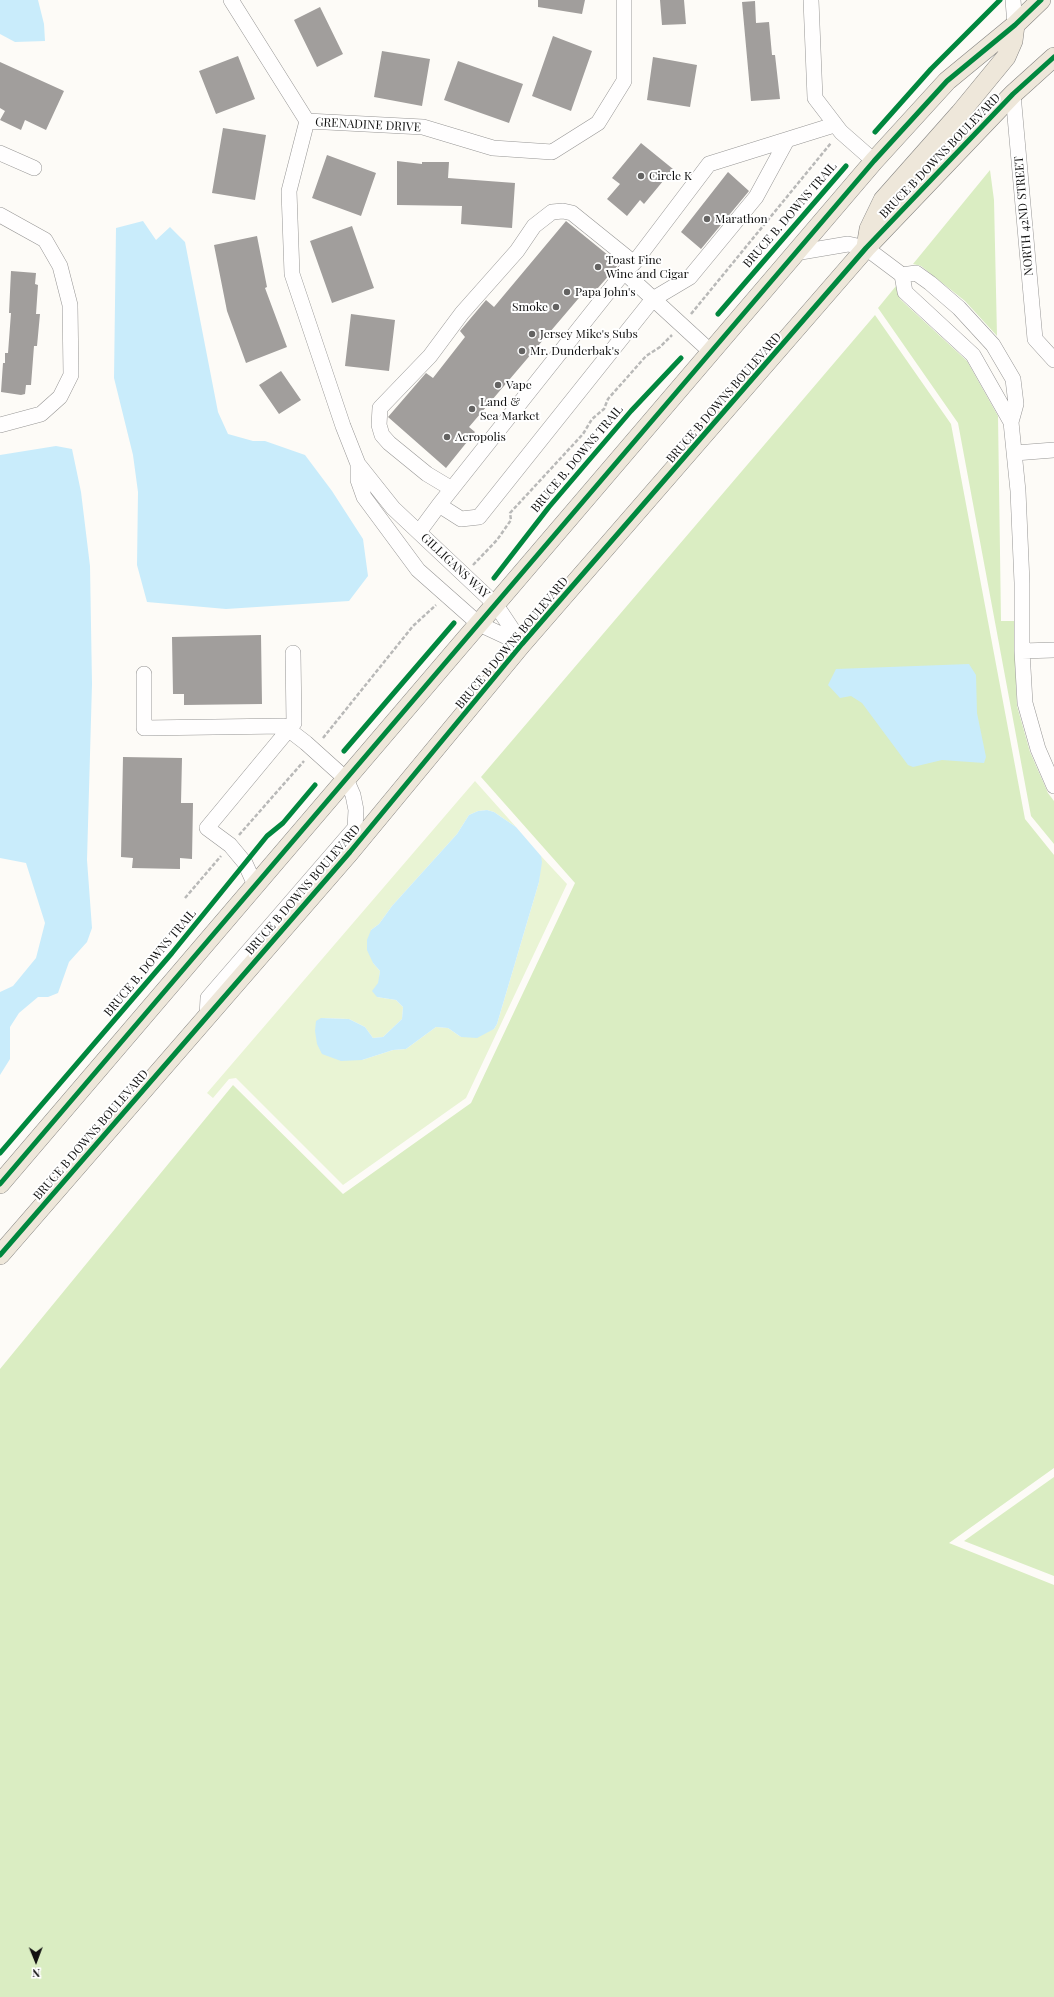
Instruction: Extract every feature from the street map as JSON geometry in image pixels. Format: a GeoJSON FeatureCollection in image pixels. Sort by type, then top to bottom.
{"type":"FeatureCollection","features":[{"type":"Feature","properties":{"kind":"main road"},"geometry":{"type":"LineString","coordinates":[[0,1184],[874,161],[946,81],[1015,25],[1041,0]]}},
{"type":"Feature","properties":{"kind":"main road"},"geometry":{"type":"LineString","coordinates":[[866,248],[868,229],[883,200],[960,113],[1006,57],[1013,41],[1015,25]]}},
{"type":"Feature","properties":{"kind":"main road","name":"BRUCE B DOWNS BOULEVARD"},"geometry":{"type":"LineString","coordinates":[[0,1255],[350,852],[522,644],[866,248],[1013,94],[1054,57]]}},
{"type":"Feature","properties":{"kind":"street","name":"GRENADINE DRIVE"},"geometry":{"type":"LineString","coordinates":[[230,0],[307,121],[423,127],[493,148],[552,152],[598,123],[624,81],[624,0]]}},
{"type":"Feature","properties":{"kind":"street"},"geometry":{"type":"LineString","coordinates":[[811,0],[815,98],[837,128],[874,161]]}},
{"type":"Feature","properties":{"kind":"street"},"geometry":{"type":"LineString","coordinates":[[1014,0],[1015,25]]}},
{"type":"Feature","properties":{"kind":"street","name":"NORTH 42ND STREET"},"geometry":{"type":"LineString","coordinates":[[1013,94],[1035,338],[1054,360]]}},
{"type":"Feature","properties":{"kind":"street","name":"GILLIGANS WAY"},"geometry":{"type":"LineString","coordinates":[[307,121],[289,191],[292,274],[343,426],[358,464],[393,508],[496,605],[522,644]]}},
{"type":"Feature","properties":{"kind":"street"},"geometry":{"type":"LineString","coordinates":[[419,532],[710,164],[787,140],[837,128]]}},
{"type":"Feature","properties":{"kind":"street"},"geometry":{"type":"LineString","coordinates":[[439,505],[461,519],[479,517],[653,299],[690,277],[756,196],[787,140]]}},
{"type":"Feature","properties":{"kind":"street"},"geometry":{"type":"LineString","coordinates":[[0,153],[34,168]]}},
{"type":"Feature","properties":{"kind":"street"},"geometry":{"type":"LineString","coordinates":[[452,489],[427,474],[382,435],[379,425],[380,408],[430,356],[462,313],[517,250],[534,226],[552,212],[563,211],[572,213],[629,268],[653,299],[711,352]]}},
{"type":"Feature","properties":{"kind":"street"},"geometry":{"type":"LineString","coordinates":[[0,215],[46,240],[60,266],[70,304],[71,375],[60,397],[41,414],[0,425]]}},
{"type":"Feature","properties":{"kind":"street"},"geometry":{"type":"LineString","coordinates":[[796,253],[848,244],[866,248],[902,275],[905,292],[973,355],[1011,422],[1015,453],[1022,583],[1022,651],[1025,703],[1038,749],[1054,786]]}},
{"type":"Feature","properties":{"kind":"street"},"geometry":{"type":"LineString","coordinates":[[902,275],[916,273],[930,283],[959,308],[993,345],[1013,379],[1016,404],[1011,422]]}},
{"type":"Feature","properties":{"kind":"street"},"geometry":{"type":"LineString","coordinates":[[1015,453],[1054,450]]}},
{"type":"Feature","properties":{"kind":"street","name":"GILLIGANS WAY"},"geometry":{"type":"LineString","coordinates":[[358,464],[358,480],[364,497],[418,570],[479,624],[522,644]]}},
{"type":"Feature","properties":{"kind":"street"},"geometry":{"type":"LineString","coordinates":[[1022,651],[1054,650]]}},
{"type":"Feature","properties":{"kind":"street"},"geometry":{"type":"LineString","coordinates":[[255,885],[245,863],[230,845],[207,828],[294,723],[293,653]]}},
{"type":"Feature","properties":{"kind":"street"},"geometry":{"type":"LineString","coordinates":[[144,674],[144,728],[284,726],[314,750],[346,779],[353,795],[356,810],[355,828],[208,998],[207,1017]]}},
{"type":"Feature","properties":{"kind":"path"},"geometry":{"type":"LineString","coordinates":[[464,574],[497,540],[510,520],[510,513],[583,434],[592,419],[604,408],[612,394],[646,356],[660,347],[682,325],[837,128]]}},
{"type":"Feature","properties":{"kind":"path"},"geometry":{"type":"LineString","coordinates":[[185,898],[314,750],[413,626],[447,595]]}},
{"type":"Feature","properties":{"kind":"green space"},"geometry":{"type":"Polygon","coordinates":[[[990,170],[994,200],[997,336],[965,301],[921,266],[913,264],[990,170]]]}},
{"type":"Feature","properties":{"kind":"green space"},"geometry":{"type":"Polygon","coordinates":[[[896,286],[900,299],[967,361],[998,416],[1001,621],[1014,621],[1017,706],[1030,752],[1048,793],[1054,801],[1054,844],[1031,816],[958,423],[878,308],[896,286]]]}},
{"type":"Feature","properties":{"kind":"green space"},"geometry":{"type":"Polygon","coordinates":[[[875,315],[951,424],[1025,819],[1054,855],[1054,1468],[949,1543],[1054,1585],[1054,1997],[0,1997],[0,1369],[233,1085],[343,1194],[471,1103],[575,883],[481,777],[875,315]]]}},
{"type":"Feature","properties":{"kind":"green space"},"geometry":{"type":"Polygon","coordinates":[[[475,781],[516,827],[494,812],[487,810],[478,811],[469,815],[457,834],[392,906],[379,924],[371,930],[373,963],[380,971],[377,997],[396,1000],[403,1007],[402,1019],[383,1037],[373,1038],[365,1027],[349,1019],[321,1018],[362,1060],[393,1050],[406,1049],[436,1027],[448,1028],[461,1037],[494,1029],[497,1024],[539,882],[541,856],[567,884],[466,1098],[343,1185],[236,1078],[229,1079],[213,1098],[207,1093],[475,781]]]}},
{"type":"Feature","properties":{"kind":"green space"},"geometry":{"type":"Polygon","coordinates":[[[1054,1477],[1054,1576],[964,1541],[1054,1477]]]}},
{"type":"Feature","properties":{"kind":"water"},"geometry":{"type":"Polygon","coordinates":[[[0,0],[38,0],[44,24],[45,41],[15,42],[0,34],[0,0]]]}},
{"type":"Feature","properties":{"kind":"water"},"geometry":{"type":"Polygon","coordinates":[[[143,221],[156,240],[170,227],[185,242],[218,412],[228,434],[253,441],[265,441],[305,455],[332,491],[363,539],[368,576],[349,601],[226,609],[147,602],[137,565],[138,492],[133,455],[114,378],[116,228],[143,221]]]}},
{"type":"Feature","properties":{"kind":"water"},"geometry":{"type":"Polygon","coordinates":[[[56,446],[72,449],[81,492],[90,566],[92,684],[87,860],[92,928],[87,942],[69,962],[58,993],[48,997],[38,997],[19,1013],[10,1027],[10,1059],[0,1075],[0,992],[13,986],[36,958],[45,923],[26,863],[0,858],[0,455],[56,446]]]}},
{"type":"Feature","properties":{"kind":"water"},"geometry":{"type":"Polygon","coordinates":[[[969,664],[976,675],[977,713],[986,757],[984,763],[942,760],[913,767],[908,765],[862,703],[851,696],[840,698],[828,685],[836,669],[969,664]]]}},
{"type":"Feature","properties":{"kind":"water"},"geometry":{"type":"Polygon","coordinates":[[[487,810],[494,812],[516,827],[541,856],[542,862],[539,882],[497,1024],[494,1029],[477,1038],[461,1037],[448,1028],[436,1027],[406,1049],[393,1050],[362,1060],[341,1061],[322,1054],[317,1044],[315,1031],[316,1021],[321,1018],[349,1019],[365,1027],[373,1038],[383,1037],[402,1019],[403,1007],[396,1000],[377,997],[372,991],[378,983],[380,971],[373,963],[367,950],[367,940],[371,930],[379,924],[392,906],[457,834],[469,815],[478,811],[487,810]]]}},
{"type":"Feature","properties":{"kind":"building"},"geometry":{"type":"Polygon","coordinates":[[[538,0],[585,0],[582,14],[538,7],[538,0]]]}},
{"type":"Feature","properties":{"kind":"building"},"geometry":{"type":"Polygon","coordinates":[[[660,0],[684,0],[686,24],[662,25],[660,0]]]}},
{"type":"Feature","properties":{"kind":"building"},"geometry":{"type":"Polygon","coordinates":[[[755,1],[756,23],[769,22],[772,55],[775,55],[780,99],[751,101],[742,2],[755,1]]]}},
{"type":"Feature","properties":{"kind":"building"},"geometry":{"type":"Polygon","coordinates":[[[320,7],[343,54],[317,67],[294,20],[320,7]]]}},
{"type":"Feature","properties":{"kind":"building"},"geometry":{"type":"Polygon","coordinates":[[[553,36],[592,51],[571,111],[532,96],[553,36]]]}},
{"type":"Feature","properties":{"kind":"building"},"geometry":{"type":"Polygon","coordinates":[[[382,51],[430,59],[422,106],[374,97],[382,51]]]}},
{"type":"Feature","properties":{"kind":"building"},"geometry":{"type":"Polygon","coordinates":[[[238,56],[255,99],[216,114],[199,71],[238,56]]]}},
{"type":"Feature","properties":{"kind":"building"},"geometry":{"type":"Polygon","coordinates":[[[653,57],[697,65],[690,107],[647,100],[653,57]]]}},
{"type":"Feature","properties":{"kind":"building"},"geometry":{"type":"Polygon","coordinates":[[[458,61],[523,84],[509,123],[444,100],[458,61]]]}},
{"type":"Feature","properties":{"kind":"building"},"geometry":{"type":"Polygon","coordinates":[[[0,62],[64,91],[46,130],[25,120],[21,130],[0,120],[5,111],[0,108],[0,62]]]}},
{"type":"Feature","properties":{"kind":"building"},"geometry":{"type":"Polygon","coordinates":[[[223,128],[266,135],[255,200],[212,193],[223,128]]]}},
{"type":"Feature","properties":{"kind":"building"},"geometry":{"type":"Polygon","coordinates":[[[641,143],[673,169],[644,204],[640,200],[627,216],[607,199],[620,184],[612,178],[641,143]]]}},
{"type":"Feature","properties":{"kind":"building"},"geometry":{"type":"Polygon","coordinates":[[[327,155],[376,173],[361,216],[312,198],[327,155]]]}},
{"type":"Feature","properties":{"kind":"building"},"geometry":{"type":"Polygon","coordinates":[[[397,161],[422,164],[422,162],[449,162],[448,178],[515,183],[512,228],[461,224],[462,206],[397,205],[397,161]]]}},
{"type":"Feature","properties":{"kind":"building"},"geometry":{"type":"Polygon","coordinates":[[[728,172],[749,191],[701,249],[681,232],[728,172]]]}},
{"type":"Feature","properties":{"kind":"building"},"geometry":{"type":"Polygon","coordinates":[[[566,221],[619,264],[590,297],[584,292],[469,427],[475,432],[446,468],[388,417],[426,373],[433,378],[465,337],[460,331],[486,300],[494,307],[566,221]]]}},
{"type":"Feature","properties":{"kind":"building"},"geometry":{"type":"Polygon","coordinates":[[[352,226],[374,288],[332,303],[310,241],[352,226]]]}},
{"type":"Feature","properties":{"kind":"building"},"geometry":{"type":"Polygon","coordinates":[[[257,236],[267,287],[265,288],[287,347],[246,363],[227,311],[214,245],[257,236]]]}},
{"type":"Feature","properties":{"kind":"building"},"geometry":{"type":"Polygon","coordinates":[[[11,271],[36,273],[35,284],[38,285],[36,314],[40,314],[37,346],[34,346],[31,385],[26,385],[25,394],[21,395],[1,392],[3,363],[5,363],[5,353],[8,353],[11,313],[9,313],[11,271]]]}},
{"type":"Feature","properties":{"kind":"building"},"geometry":{"type":"Polygon","coordinates":[[[351,314],[395,320],[389,371],[345,366],[351,314]]]}},
{"type":"Feature","properties":{"kind":"building"},"geometry":{"type":"Polygon","coordinates":[[[281,371],[301,400],[279,414],[259,385],[281,371]]]}},
{"type":"Feature","properties":{"kind":"building"},"geometry":{"type":"Polygon","coordinates":[[[261,635],[262,704],[184,705],[184,694],[173,694],[172,637],[261,635]]]}},
{"type":"Feature","properties":{"kind":"building"},"geometry":{"type":"Polygon","coordinates":[[[123,757],[182,758],[181,803],[193,803],[192,859],[180,858],[180,869],[132,868],[133,858],[121,857],[123,757]]]}},
{"type":"Feature","properties":{"kind":"cycle path"},"geometry":{"type":"LineString","coordinates":[[875,132],[931,69],[1000,0]]}},
{"type":"Feature","properties":{"kind":"cycle path"},"geometry":{"type":"LineString","coordinates":[[0,1184],[874,161],[947,81],[1015,25],[1041,0]]}},
{"type":"Feature","properties":{"kind":"cycle path"},"geometry":{"type":"LineString","coordinates":[[0,1255],[350,852],[522,644],[866,248],[1013,94],[1054,57]]}},
{"type":"Feature","properties":{"kind":"cycle path","name":"BRUCE B. DOWNS TRAIL"},"geometry":{"type":"LineString","coordinates":[[718,314],[846,166]]}},
{"type":"Feature","properties":{"kind":"cycle path","name":"BRUCE B. DOWNS TRAIL"},"geometry":{"type":"LineString","coordinates":[[494,578],[549,507],[631,411],[681,358]]}},
{"type":"Feature","properties":{"kind":"cycle path"},"geometry":{"type":"LineString","coordinates":[[344,751],[454,623]]}},
{"type":"Feature","properties":{"kind":"cycle path","name":"BRUCE B. DOWNS TRAIL"},"geometry":{"type":"LineString","coordinates":[[0,1153],[172,953],[267,836],[283,823],[315,785]]}},
{"type":"Feature","properties":{"kind":"place","name":"Circle K"},"geometry":{"type":"Point","coordinates":[641,176]}},
{"type":"Feature","properties":{"kind":"place","name":"Marathon"},"geometry":{"type":"Point","coordinates":[707,219]}},
{"type":"Feature","properties":{"kind":"place","name":"Toast Fine Wine and Cigar"},"geometry":{"type":"Point","coordinates":[598,267]}},
{"type":"Feature","properties":{"kind":"place","name":"Papa John's"},"geometry":{"type":"Point","coordinates":[567,292]}},
{"type":"Feature","properties":{"kind":"place","name":"Smoke"},"geometry":{"type":"Point","coordinates":[556,307]}},
{"type":"Feature","properties":{"kind":"place","name":"Jersey Mike's Subs"},"geometry":{"type":"Point","coordinates":[532,334]}},
{"type":"Feature","properties":{"kind":"place","name":"Mr. Dunderbak's"},"geometry":{"type":"Point","coordinates":[522,351]}},
{"type":"Feature","properties":{"kind":"place","name":"Vape"},"geometry":{"type":"Point","coordinates":[498,385]}},
{"type":"Feature","properties":{"kind":"place","name":"Land & Sea Market"},"geometry":{"type":"Point","coordinates":[472,409]}},
{"type":"Feature","properties":{"kind":"place","name":"Acropolis"},"geometry":{"type":"Point","coordinates":[447,437]}}]}
